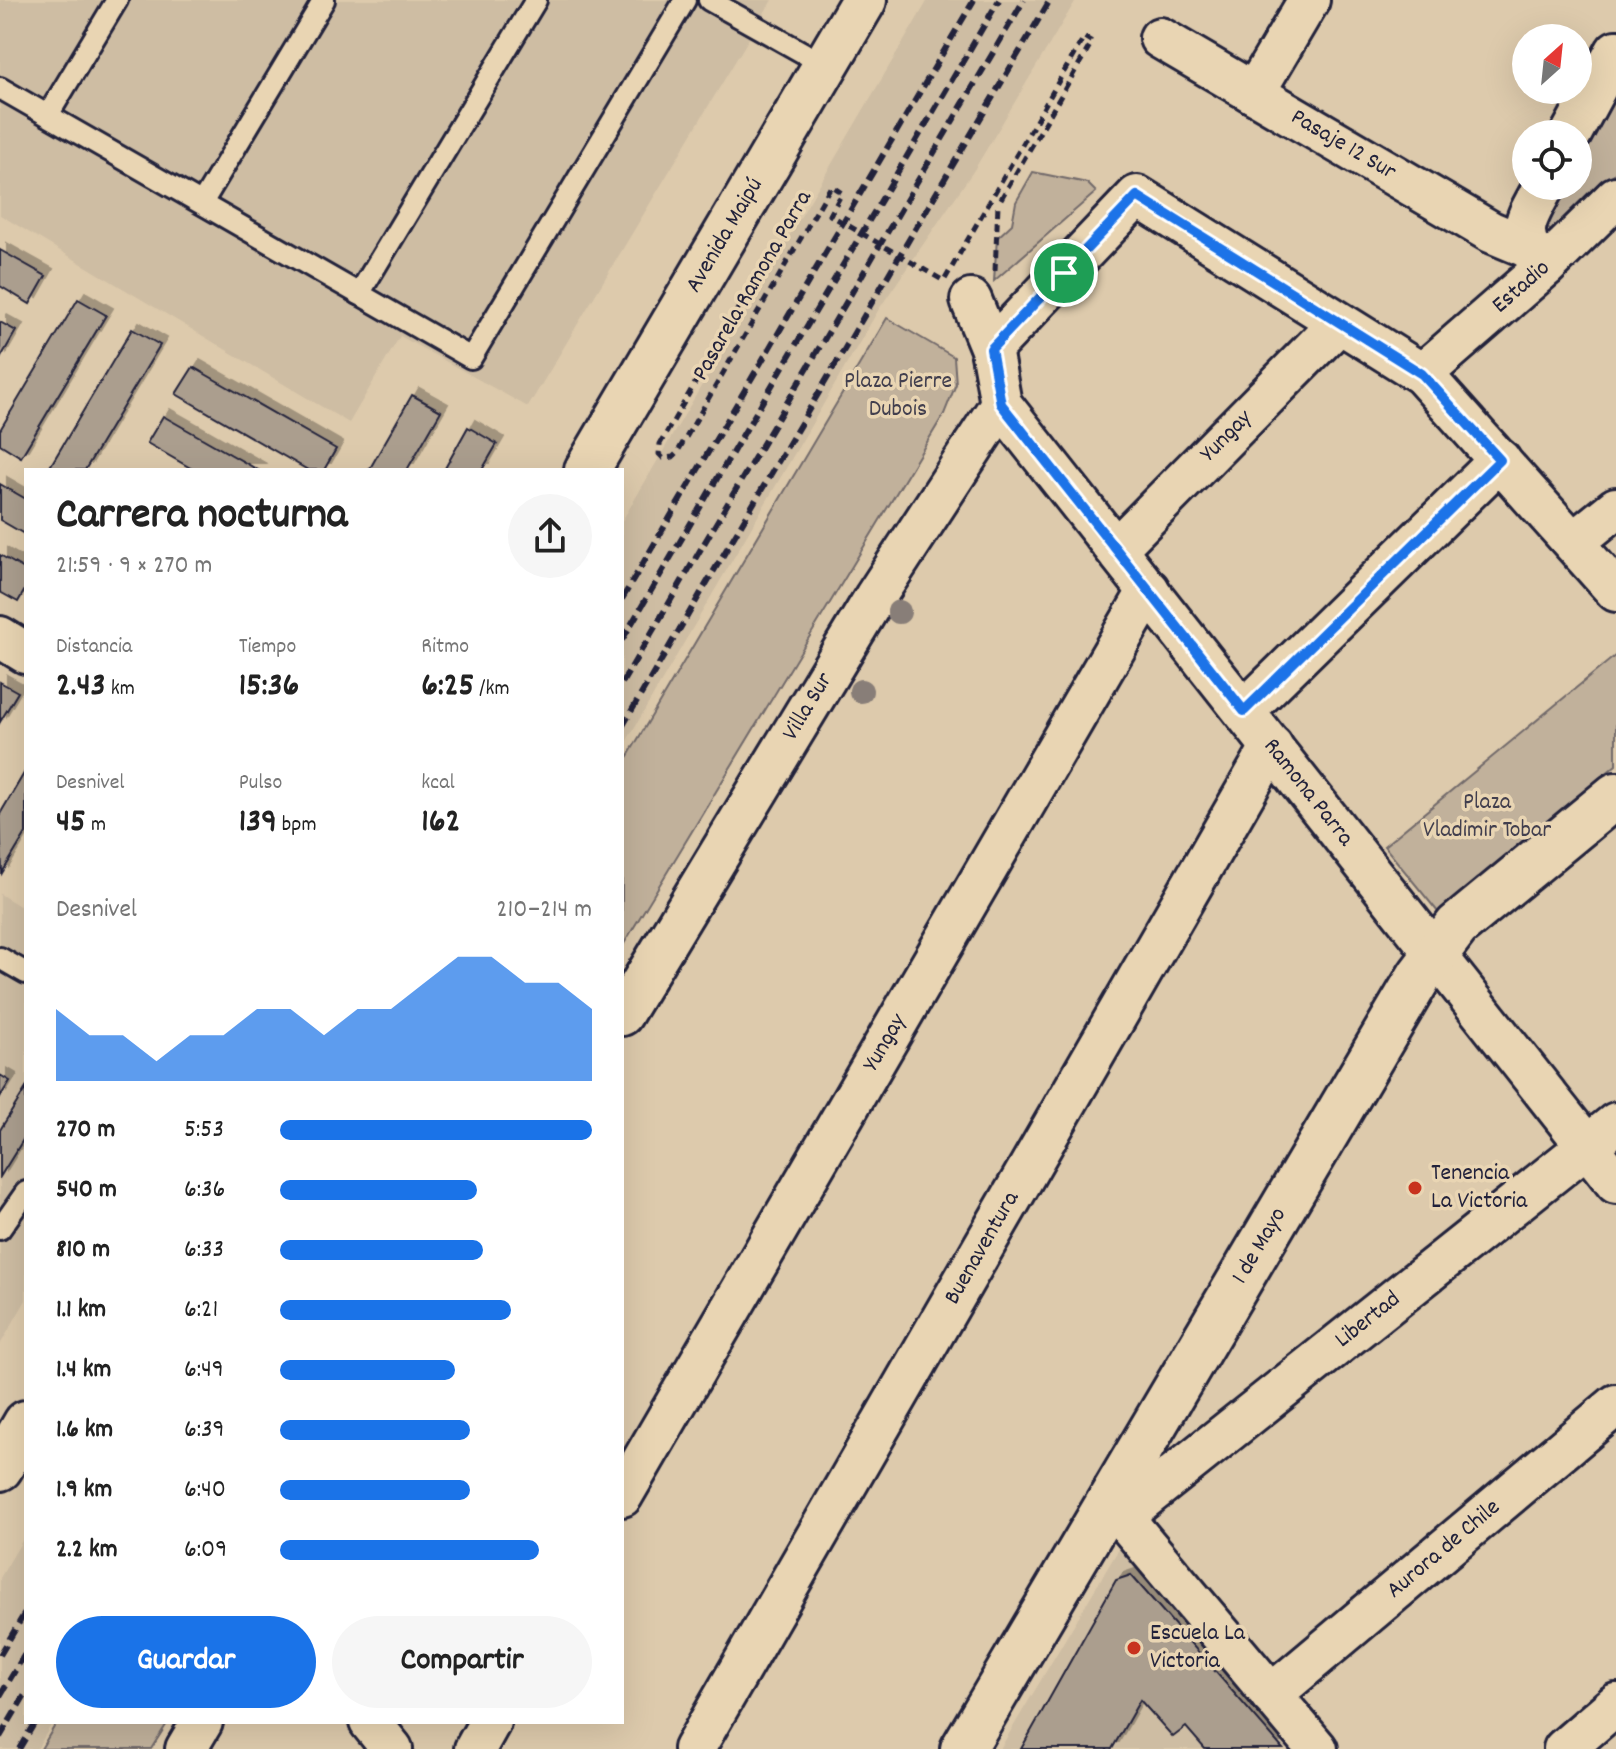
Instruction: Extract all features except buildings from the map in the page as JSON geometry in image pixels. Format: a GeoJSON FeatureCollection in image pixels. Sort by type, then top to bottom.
{"type":"FeatureCollection","features":[{"type":"Feature","properties":{"kind":"street","name":"Avenida Maipú"},"geometry":{"type":"LineString","coordinates":[[588,468],[864,0]]}},
{"type":"Feature","properties":{"kind":"street"},"geometry":{"type":"LineString","coordinates":[[1254,93],[1309,0]]}},
{"type":"Feature","properties":{"kind":"street","name":"Pasaje 12 Sur"},"geometry":{"type":"LineString","coordinates":[[1160,38],[1536,257]]}},
{"type":"Feature","properties":{"kind":"street"},"geometry":{"type":"LineString","coordinates":[[1579,120],[1616,51]]}},
{"type":"Feature","properties":{"kind":"street"},"geometry":{"type":"LineString","coordinates":[[991,349],[1137,196],[1422,374],[1616,591]]}},
{"type":"Feature","properties":{"kind":"street","name":"Estadio"},"geometry":{"type":"LineString","coordinates":[[1422,374],[1536,257],[1616,197]]}},
{"type":"Feature","properties":{"kind":"street"},"geometry":{"type":"LineString","coordinates":[[1536,257],[1524,228],[1537,200]]}},
{"type":"Feature","properties":{"kind":"street"},"geometry":{"type":"LineString","coordinates":[[971,300],[991,349],[1001,404]]}},
{"type":"Feature","properties":{"kind":"street","name":"Yungay"},"geometry":{"type":"LineString","coordinates":[[1116,549],[1339,323]]}},
{"type":"Feature","properties":{"kind":"street","name":"Ramona Parra"},"geometry":{"type":"LineString","coordinates":[[1001,404],[1435,954],[1602,1134],[1616,1183]]}},
{"type":"Feature","properties":{"kind":"street","name":"Villa Sur"},"geometry":{"type":"LineString","coordinates":[[624,1012],[875,597],[1001,404]]}},
{"type":"Feature","properties":{"kind":"street"},"geometry":{"type":"LineString","coordinates":[[1244,711],[1500,460]]}},
{"type":"Feature","properties":{"kind":"street"},"geometry":{"type":"LineString","coordinates":[[1574,542],[1616,508]]}},
{"type":"Feature","properties":{"kind":"street","name":"Yungay"},"geometry":{"type":"LineString","coordinates":[[624,1493],[1149,590]]}},
{"type":"Feature","properties":{"kind":"street"},"geometry":{"type":"LineString","coordinates":[[0,637],[24,652]]}},
{"type":"Feature","properties":{"kind":"street","name":"Buenaventura"},"geometry":{"type":"LineString","coordinates":[[694,1749],[1272,746]]}},
{"type":"Feature","properties":{"kind":"street","name":"1 de Mayo"},"geometry":{"type":"LineString","coordinates":[[963,1749],[1115,1508],[1435,954],[1479,907],[1616,795]]}},
{"type":"Feature","properties":{"kind":"street","name":"Libertad"},"geometry":{"type":"LineString","coordinates":[[1115,1508],[1602,1134]]}},
{"type":"Feature","properties":{"kind":"street","name":"Aurora de Chile"},"geometry":{"type":"LineString","coordinates":[[1271,1695],[1616,1405]]}},
{"type":"Feature","properties":{"kind":"street"},"geometry":{"type":"LineString","coordinates":[[0,1468],[24,1426]]}},
{"type":"Feature","properties":{"kind":"street"},"geometry":{"type":"LineString","coordinates":[[1115,1508],[1317,1749]]}},
{"type":"Feature","properties":{"kind":"street"},"geometry":{"type":"LineString","coordinates":[[1564,1749],[1616,1704]]}},
{"type":"Feature","properties":{"kind":"street"},"geometry":{"type":"LineString","coordinates":[[186,1749],[201,1724]]}},
{"type":"Feature","properties":{"kind":"street"},"geometry":{"type":"LineString","coordinates":[[372,1724],[392,1749]]}},
{"type":"Feature","properties":{"kind":"street"},"geometry":{"type":"LineString","coordinates":[[475,1749],[489,1724]]}},
{"type":"Feature","properties":{"kind":"lane"},"geometry":{"type":"LineString","coordinates":[[48,115],[117,0]]}},
{"type":"Feature","properties":{"kind":"lane"},"geometry":{"type":"LineString","coordinates":[[202,203],[324,0]]}},
{"type":"Feature","properties":{"kind":"lane"},"geometry":{"type":"LineString","coordinates":[[359,294],[536,0]]}},
{"type":"Feature","properties":{"kind":"lane"},"geometry":{"type":"LineString","coordinates":[[0,88],[471,358],[685,0]]}},
{"type":"Feature","properties":{"kind":"lane"},"geometry":{"type":"LineString","coordinates":[[709,0],[825,65]]}},
{"type":"Feature","properties":{"kind":"lane"},"geometry":{"type":"LineString","coordinates":[[0,958],[24,972]]}},
{"type":"Feature","properties":{"kind":"lane"},"geometry":{"type":"LineString","coordinates":[[0,1229],[24,1195]]}},
{"type":"Feature","properties":{"kind":"path","name":"Pasarela Ramona Parra"},"geometry":{"type":"LineString","coordinates":[[747,293],[660,444],[659,454],[663,458],[673,457],[677,453],[831,186],[842,193],[830,215],[944,281],[1084,37],[1092,42],[998,204]]}},
{"type":"Feature","properties":{"kind":"shaded area"},"geometry":{"type":"Polygon","coordinates":[[[0,0],[772,0],[528,407],[400,336],[349,423],[0,215],[0,0]]]}},
{"type":"Feature","properties":{"kind":"shaded area"},"geometry":{"type":"Polygon","coordinates":[[[928,0],[1076,0],[974,170],[879,309],[624,746],[624,518],[928,0]]]}},
{"type":"Feature","properties":{"kind":"shaded area"},"geometry":{"type":"Polygon","coordinates":[[[0,894],[24,909],[24,1303],[0,1345],[0,894]]]}},
{"type":"Feature","properties":{"kind":"shaded area"},"geometry":{"type":"Polygon","coordinates":[[[24,1537],[24,1724],[52,1724],[37,1749],[0,1749],[0,1578],[24,1537]]]}},
{"type":"Feature","properties":{"kind":"shaded area","name":"Escuela La Victoria"},"geometry":{"type":"Polygon","coordinates":[[[1120,1547],[1295,1749],[1000,1749],[1120,1547]]]}},
{"type":"Feature","properties":{"kind":"green space"},"geometry":{"type":"Polygon","coordinates":[[[1616,95],[1616,172],[1592,195],[1592,137],[1616,95]]]}},
{"type":"Feature","properties":{"kind":"green space"},"geometry":{"type":"Polygon","coordinates":[[[1033,172],[1087,183],[1096,192],[994,281],[997,238],[1012,224],[1016,202],[1033,172]]]}},
{"type":"Feature","properties":{"kind":"green space"},"geometry":{"type":"Polygon","coordinates":[[[1557,200],[1587,200],[1553,233],[1543,224],[1557,200]]]}},
{"type":"Feature","properties":{"kind":"green space","name":"Plaza Pierre Dubois"},"geometry":{"type":"Polygon","coordinates":[[[887,318],[954,357],[956,384],[944,414],[624,944],[624,763],[887,318]]]}},
{"type":"Feature","properties":{"kind":"green space","name":"Plaza Vladimir Tobar"},"geometry":{"type":"Polygon","coordinates":[[[1616,655],[1616,765],[1438,912],[1384,846],[1616,655]]]}},
{"type":"Feature","properties":{"kind":"green space"},"geometry":{"type":"Polygon","coordinates":[[[56,1724],[167,1724],[151,1749],[41,1749],[56,1724]]]}},
{"type":"Feature","properties":{"kind":"railway"},"geometry":{"type":"LineString","coordinates":[[624,596],[974,0]]}},
{"type":"Feature","properties":{"kind":"railway"},"geometry":{"type":"LineString","coordinates":[[624,637],[999,0]]}},
{"type":"Feature","properties":{"kind":"railway"},"geometry":{"type":"LineString","coordinates":[[624,680],[1024,0]]}},
{"type":"Feature","properties":{"kind":"railway"},"geometry":{"type":"LineString","coordinates":[[624,724],[1050,0]]}},
{"type":"Feature","properties":{"kind":"railway"},"geometry":{"type":"LineString","coordinates":[[0,1655],[24,1614]]}},
{"type":"Feature","properties":{"kind":"railway"},"geometry":{"type":"LineString","coordinates":[[0,1696],[24,1655]]}},
{"type":"Feature","properties":{"kind":"railway"},"geometry":{"type":"LineString","coordinates":[[0,1737],[24,1696]]}},
{"type":"Feature","properties":{"kind":"railway"},"geometry":{"type":"LineString","coordinates":[[19,1749],[34,1724]]}},
{"type":"Feature","properties":{"kind":"place","name":"Tenencia La Victoria"},"geometry":{"type":"Point","coordinates":[1415,1188]}},
{"type":"Feature","properties":{"kind":"place","name":"Escuela La Victoria"},"geometry":{"type":"Point","coordinates":[1134,1648]}},
{"type":"Feature","properties":{"kind":"route"},"geometry":{"type":"LineString","coordinates":[[1137,196],[1422,374],[1500,460],[1244,711],[1001,404],[991,349],[1064,273],[1137,196]]}}]}
